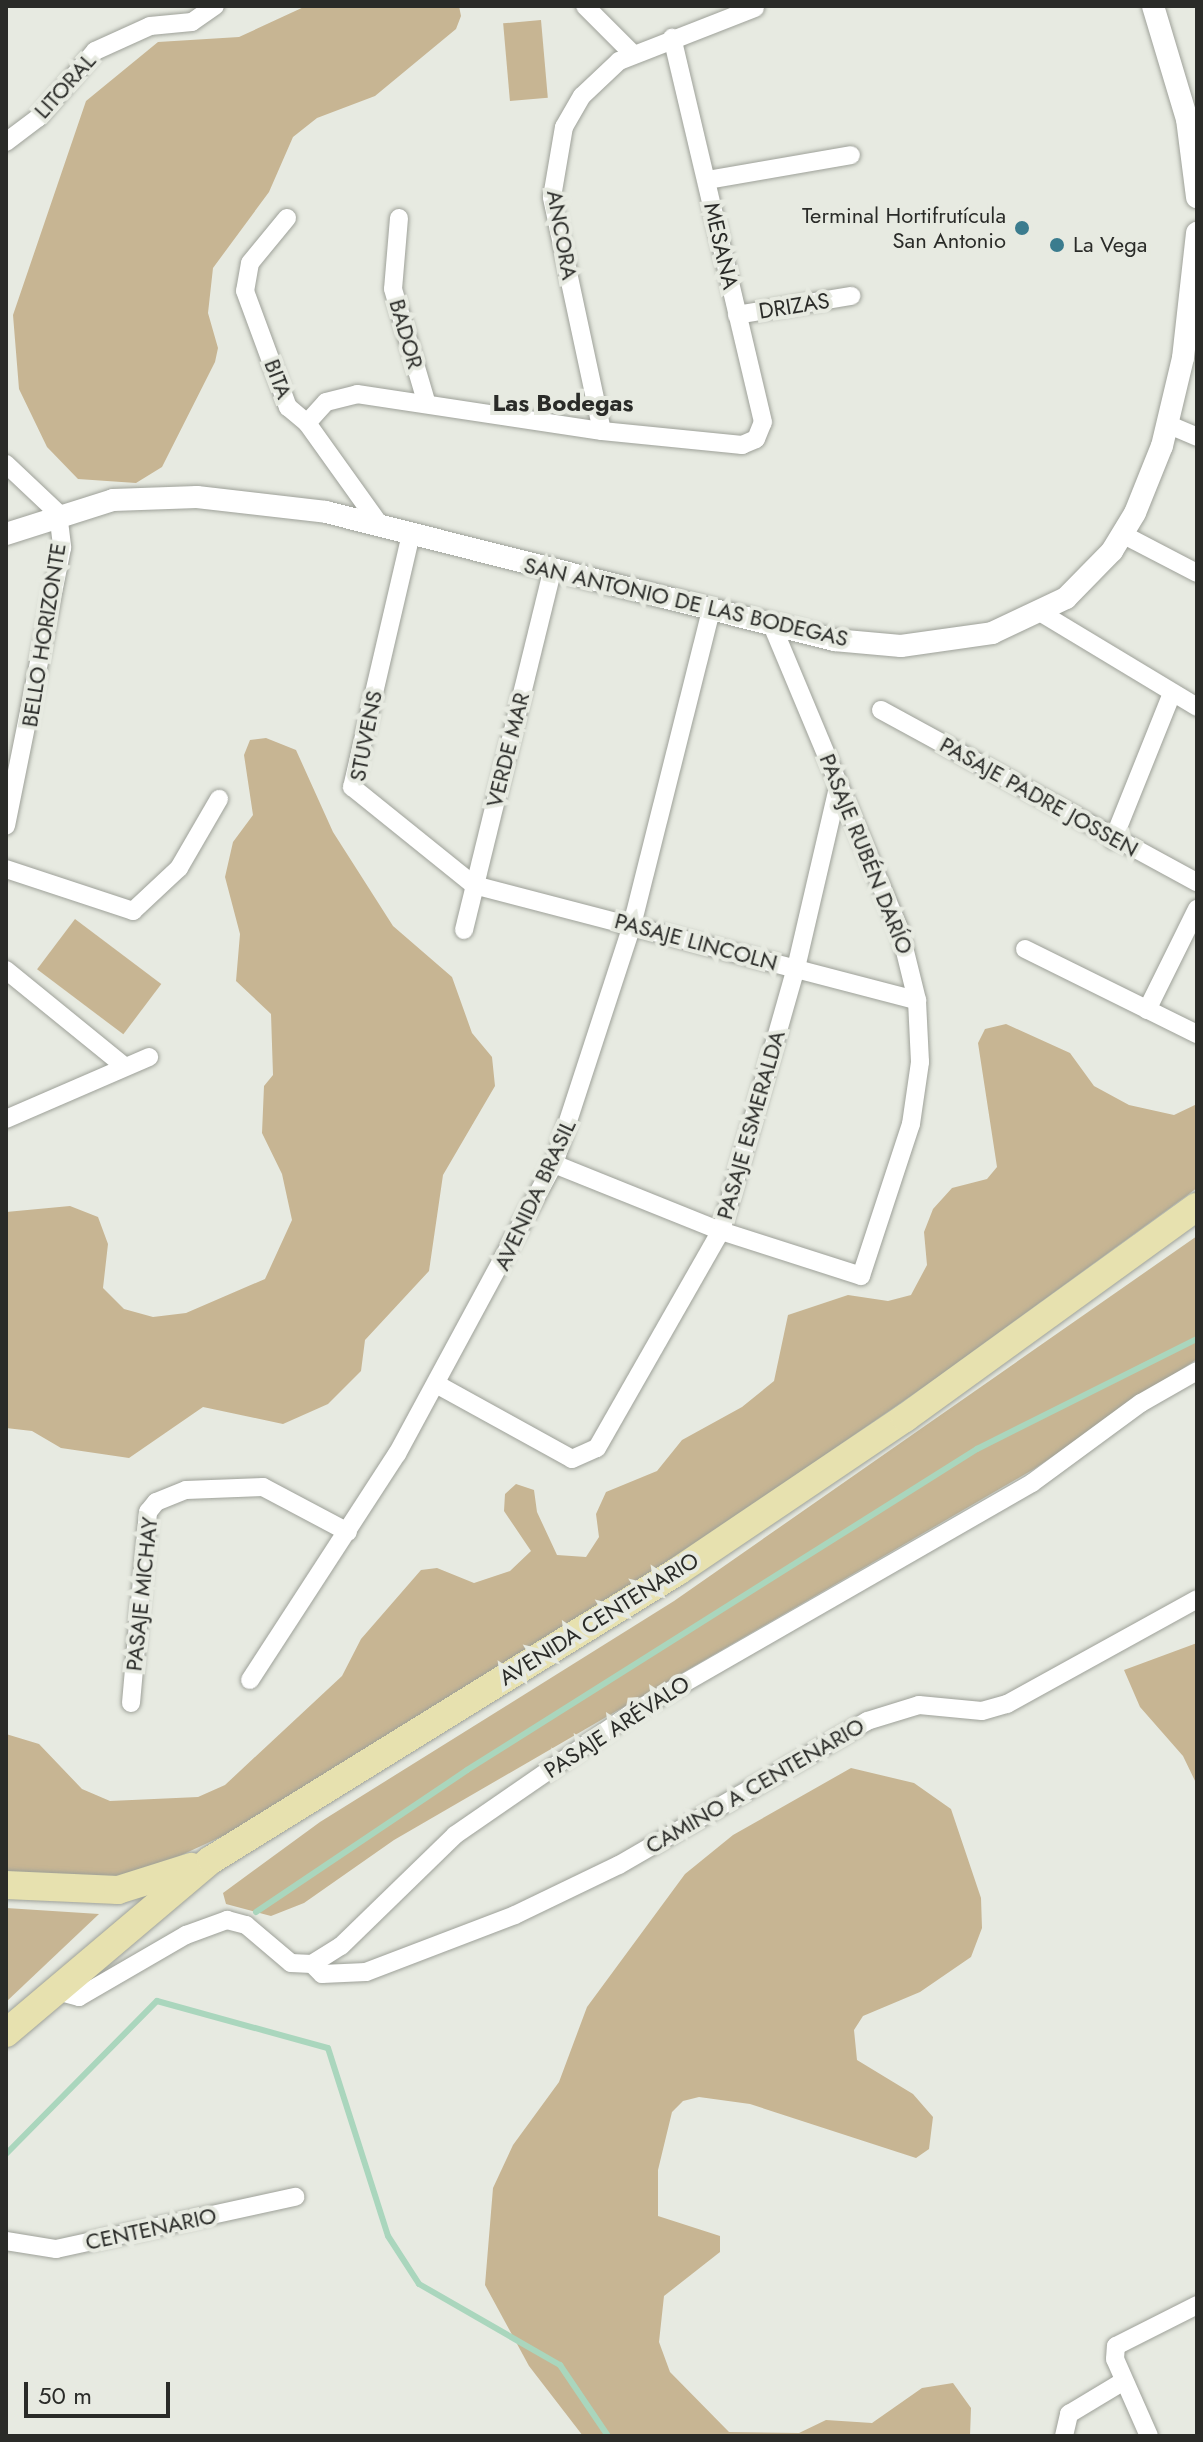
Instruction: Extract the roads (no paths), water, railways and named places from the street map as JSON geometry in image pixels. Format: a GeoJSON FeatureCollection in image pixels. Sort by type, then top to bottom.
{"type":"FeatureCollection","features":[{"type":"Feature","properties":{"kind":"main road","name":"AVENIDA CENTENARIO"},"geometry":{"type":"LineString","coordinates":[[6,2033],[211,1860],[678,1571],[905,1418],[1197,1207]]}},
{"type":"Feature","properties":{"kind":"main road"},"geometry":{"type":"LineString","coordinates":[[6,1885],[118,1890],[211,1860]]}},
{"type":"Feature","properties":{"kind":"street","name":"LITORAL"},"geometry":{"type":"LineString","coordinates":[[6,142],[38,118],[95,51],[150,26],[192,22],[215,6]]}},
{"type":"Feature","properties":{"kind":"street"},"geometry":{"type":"LineString","coordinates":[[585,6],[632,53]]}},
{"type":"Feature","properties":{"kind":"street"},"geometry":{"type":"LineString","coordinates":[[1153,6],[1187,119],[1197,197]]}},
{"type":"Feature","properties":{"kind":"street","name":"ANCORA"},"geometry":{"type":"LineString","coordinates":[[602,431],[552,179],[572,111],[594,82],[632,53],[755,8]]}},
{"type":"Feature","properties":{"kind":"street","name":"MESANA"},"geometry":{"type":"LineString","coordinates":[[602,431],[742,445],[756,439],[763,422],[672,38]]}},
{"type":"Feature","properties":{"kind":"street"},"geometry":{"type":"LineString","coordinates":[[707,180],[851,155]]}},
{"type":"Feature","properties":{"kind":"street","name":"BITA"},"geometry":{"type":"LineString","coordinates":[[287,218],[250,263],[245,291],[288,407],[307,423],[380,525]]}},
{"type":"Feature","properties":{"kind":"street","name":"BADOR"},"geometry":{"type":"LineString","coordinates":[[399,218],[393,289],[426,401]]}},
{"type":"Feature","properties":{"kind":"street","name":"SAN ANTONIO DE LAS BODEGAS"},"geometry":{"type":"LineString","coordinates":[[6,534],[58,513],[169,496],[326,512],[834,640],[912,645],[966,639],[1043,614],[1087,580],[1124,535],[1167,424],[1195,289],[1197,233]]}},
{"type":"Feature","properties":{"kind":"street","name":"DRIZAS"},"geometry":{"type":"LineString","coordinates":[[737,315],[851,296]]}},
{"type":"Feature","properties":{"kind":"street"},"geometry":{"type":"LineString","coordinates":[[307,423],[326,402],[346,394],[426,401],[602,431]]}},
{"type":"Feature","properties":{"kind":"street"},"geometry":{"type":"LineString","coordinates":[[1167,424],[1197,437]]}},
{"type":"Feature","properties":{"kind":"street","name":"BELLO HORIZONTE"},"geometry":{"type":"LineString","coordinates":[[6,464],[58,513],[62,548],[23,762],[6,825]]}},
{"type":"Feature","properties":{"kind":"street","name":"STUVENS"},"geometry":{"type":"LineString","coordinates":[[411,534],[352,787],[474,885]]}},
{"type":"Feature","properties":{"kind":"street"},"geometry":{"type":"LineString","coordinates":[[1124,535],[1197,573]]}},
{"type":"Feature","properties":{"kind":"street","name":"VERDE MAR"},"geometry":{"type":"LineString","coordinates":[[464,930],[552,571]]}},
{"type":"Feature","properties":{"kind":"street","name":"AVENIDA BRASIL"},"geometry":{"type":"LineString","coordinates":[[250,1680],[348,1532],[438,1385],[554,1164],[632,925],[711,611]]}},
{"type":"Feature","properties":{"kind":"street"},"geometry":{"type":"LineString","coordinates":[[1043,614],[1197,707]]}},
{"type":"Feature","properties":{"kind":"street","name":"PASAJE RUBÉN DARÍO"},"geometry":{"type":"LineString","coordinates":[[721,1231],[861,1276],[911,1124],[920,1062],[917,1000],[900,931],[772,625]]}},
{"type":"Feature","properties":{"kind":"street"},"geometry":{"type":"LineString","coordinates":[[1113,840],[1172,693]]}},
{"type":"Feature","properties":{"kind":"street","name":"PASAJE PADRE JOSSEN"},"geometry":{"type":"LineString","coordinates":[[881,710],[1113,840],[1197,882]]}},
{"type":"Feature","properties":{"kind":"street"},"geometry":{"type":"LineString","coordinates":[[6,752],[23,762]]}},
{"type":"Feature","properties":{"kind":"street","name":"PASAJE ESMERALDA"},"geometry":{"type":"LineString","coordinates":[[438,1385],[572,1459],[585,1458],[597,1448],[721,1231],[796,968],[838,787]]}},
{"type":"Feature","properties":{"kind":"street"},"geometry":{"type":"LineString","coordinates":[[6,869],[133,911],[179,868],[219,799]]}},
{"type":"Feature","properties":{"kind":"street","name":"PASAJE LINCOLN"},"geometry":{"type":"LineString","coordinates":[[474,885],[917,1000]]}},
{"type":"Feature","properties":{"kind":"street"},"geometry":{"type":"LineString","coordinates":[[1147,1010],[1197,909]]}},
{"type":"Feature","properties":{"kind":"street"},"geometry":{"type":"LineString","coordinates":[[1025,949],[1197,1034]]}},
{"type":"Feature","properties":{"kind":"street"},"geometry":{"type":"LineString","coordinates":[[6,970],[124,1066]]}},
{"type":"Feature","properties":{"kind":"street"},"geometry":{"type":"LineString","coordinates":[[6,1119],[149,1057]]}},
{"type":"Feature","properties":{"kind":"street"},"geometry":{"type":"LineString","coordinates":[[554,1164],[721,1231]]}},
{"type":"Feature","properties":{"kind":"street","name":"PASAJE ARÉVALO"},"geometry":{"type":"LineString","coordinates":[[312,1964],[341,1946],[455,1835],[632,1713],[1032,1483],[1141,1403],[1197,1371]]}},
{"type":"Feature","properties":{"kind":"street","name":"PASAJE MICHAY"},"geometry":{"type":"LineString","coordinates":[[131,1703],[148,1512],[156,1502],[186,1490],[263,1487],[348,1532]]}},
{"type":"Feature","properties":{"kind":"street","name":"CAMINO A CENTENARIO"},"geometry":{"type":"LineString","coordinates":[[312,1964],[322,1974],[366,1972],[515,1915],[619,1865],[867,1721],[919,1705],[982,1711],[1007,1704],[1197,1599]]}},
{"type":"Feature","properties":{"kind":"street"},"geometry":{"type":"LineString","coordinates":[[57,1991],[69,1999],[98,1989],[186,1935],[227,1920],[246,1925],[291,1963],[312,1964]]}},
{"type":"Feature","properties":{"kind":"street","name":"CENTENARIO"},"geometry":{"type":"LineString","coordinates":[[6,2241],[56,2249],[295,2197]]}},
{"type":"Feature","properties":{"kind":"street"},"geometry":{"type":"LineString","coordinates":[[1149,2436],[1113,2355],[1118,2342],[1197,2305]]}},
{"type":"Feature","properties":{"kind":"street"},"geometry":{"type":"LineString","coordinates":[[1064,2436],[1069,2414],[1124,2381]]}},
{"type":"Feature","properties":{"kind":"waterway"},"geometry":{"type":"LineString","coordinates":[[256,1912],[467,1770],[977,1449],[1197,1339]]}},
{"type":"Feature","properties":{"kind":"waterway"},"geometry":{"type":"LineString","coordinates":[[6,2154],[157,2001],[328,2048],[388,2236],[419,2284],[560,2365],[608,2436]]}},
{"type":"Feature","properties":{"kind":"place","name":"Terminal Hortifrutícula San Antonio"},"geometry":{"type":"Point","coordinates":[1022,228]}},
{"type":"Feature","properties":{"kind":"place","name":"La Vega"},"geometry":{"type":"Point","coordinates":[1057,245]}},
{"type":"Feature","properties":{"kind":"district","name":"Las Bodegas"},"geometry":{"type":"Point","coordinates":[563,403]}}]}
